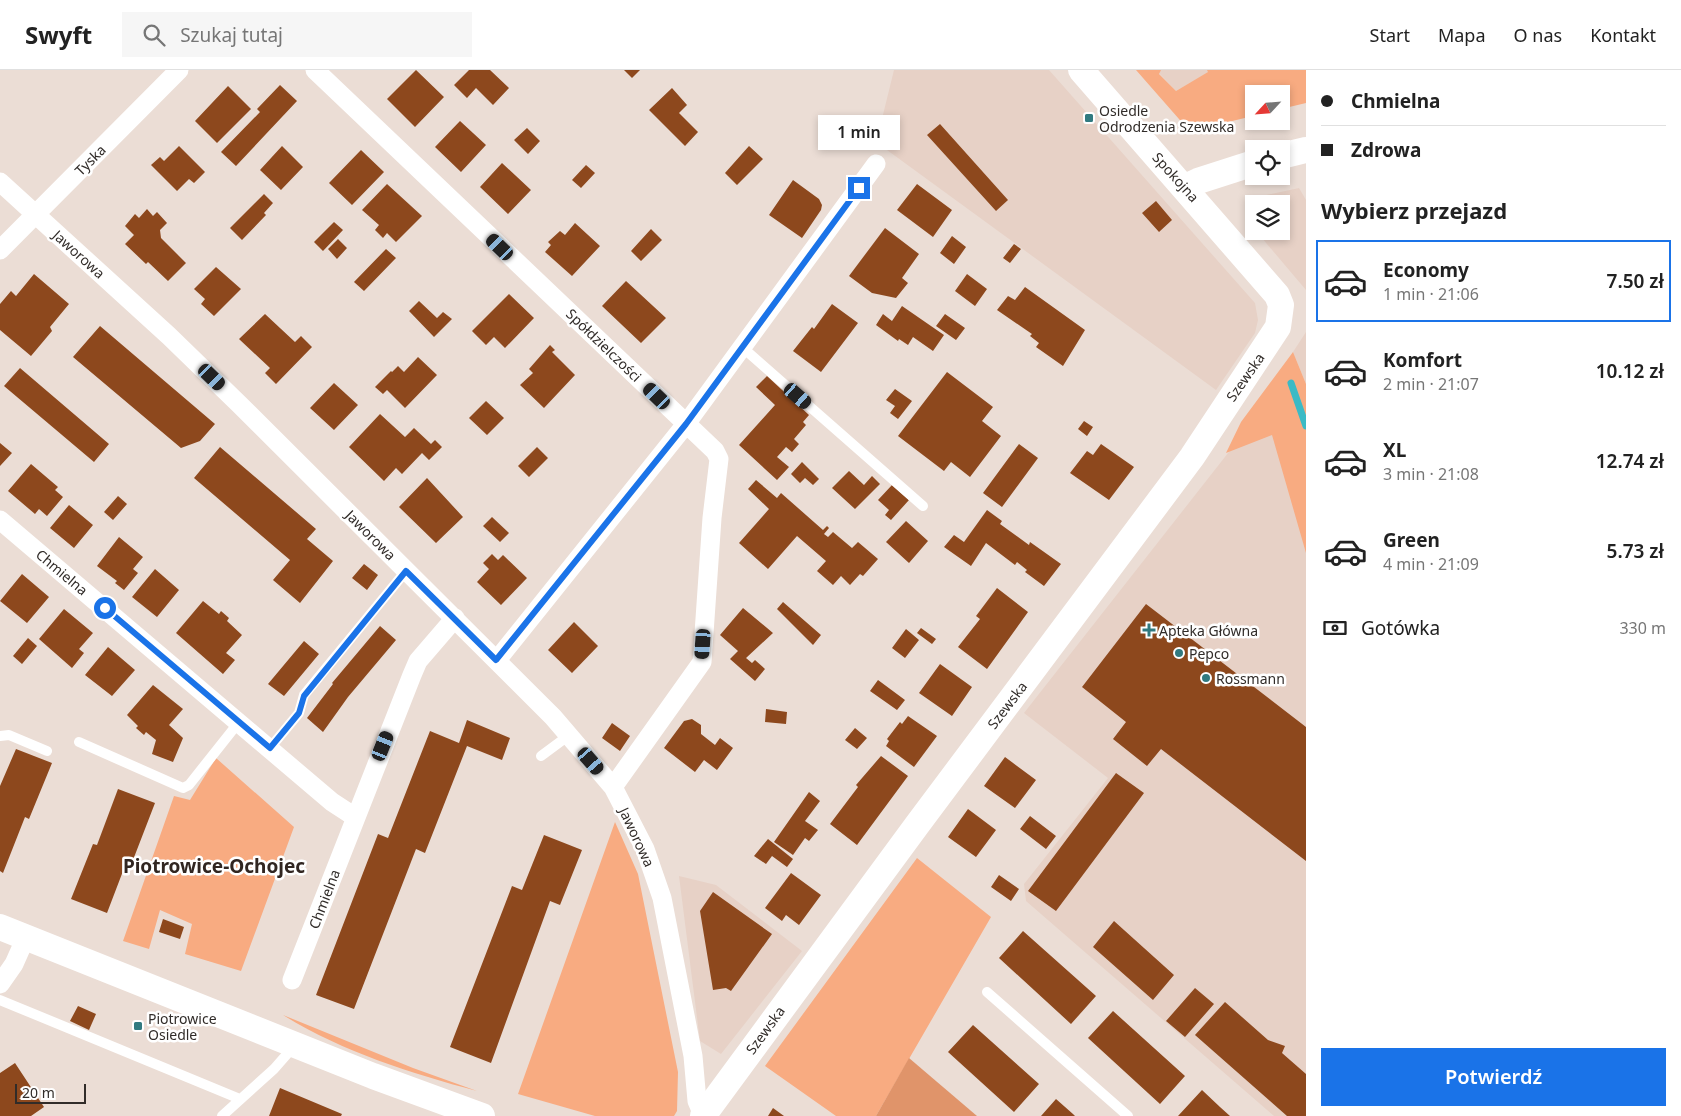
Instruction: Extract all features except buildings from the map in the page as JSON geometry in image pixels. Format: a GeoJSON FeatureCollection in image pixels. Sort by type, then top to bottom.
{"type":"FeatureCollection","features":[{"type":"Feature","properties":{"kind":"street","name":"Tyska"},"geometry":{"type":"LineString","coordinates":[[0,250],[36,216],[179,70]]}},
{"type":"Feature","properties":{"kind":"street","name":"Spółdzielczości"},"geometry":{"type":"LineString","coordinates":[[315,70],[715,451],[720,459],[712,518],[702,662],[613,786]]}},
{"type":"Feature","properties":{"kind":"street","name":"Spokojna"},"geometry":{"type":"LineString","coordinates":[[1081,70],[1270,284]]}},
{"type":"Feature","properties":{"kind":"street"},"geometry":{"type":"LineString","coordinates":[[1290,154],[1306,150]]}},
{"type":"Feature","properties":{"kind":"street"},"geometry":{"type":"LineString","coordinates":[[496,660],[686,424],[876,164]]}},
{"type":"Feature","properties":{"kind":"street"},"geometry":{"type":"LineString","coordinates":[[1185,187],[1198,180],[1245,167]]}},
{"type":"Feature","properties":{"kind":"street","name":"Jaworowa"},"geometry":{"type":"LineString","coordinates":[[0,182],[169,336],[455,618],[613,786],[645,849],[662,898],[693,1056],[697,1101],[704,1114]]}},
{"type":"Feature","properties":{"kind":"street","name":"Szewska"},"geometry":{"type":"LineString","coordinates":[[704,1114],[1192,457],[1278,327],[1281,305],[1277,294],[1270,284]]}},
{"type":"Feature","properties":{"kind":"street","name":"Chmielna"},"geometry":{"type":"LineString","coordinates":[[0,520],[332,802],[355,817]]}},
{"type":"Feature","properties":{"kind":"street","name":"Chmielna"},"geometry":{"type":"LineString","coordinates":[[292,980],[418,661],[455,618]]}},
{"type":"Feature","properties":{"kind":"street"},"geometry":{"type":"LineString","coordinates":[[0,927],[295,1045],[482,1116]]}},
{"type":"Feature","properties":{"kind":"street"},"geometry":{"type":"LineString","coordinates":[[0,984],[14,964],[26,937]]}},
{"type":"Feature","properties":{"kind":"lane"},"geometry":{"type":"LineString","coordinates":[[742,347],[923,506]]}},
{"type":"Feature","properties":{"kind":"lane"},"geometry":{"type":"LineString","coordinates":[[270,748],[299,713],[304,696],[406,571]]}},
{"type":"Feature","properties":{"kind":"lane"},"geometry":{"type":"LineString","coordinates":[[79,742],[184,788],[189,785],[239,722]]}},
{"type":"Feature","properties":{"kind":"lane"},"geometry":{"type":"LineString","coordinates":[[0,736],[9,735],[46,751]]}},
{"type":"Feature","properties":{"kind":"lane"},"geometry":{"type":"LineString","coordinates":[[541,756],[568,736]]}},
{"type":"Feature","properties":{"kind":"lane"},"geometry":{"type":"LineString","coordinates":[[987,992],[1128,1116]]}},
{"type":"Feature","properties":{"kind":"lane"},"geometry":{"type":"LineString","coordinates":[[0,1000],[240,1098]]}},
{"type":"Feature","properties":{"kind":"lane"},"geometry":{"type":"LineString","coordinates":[[222,1116],[274,1069],[295,1045]]}},
{"type":"Feature","properties":{"kind":"shaded area"},"geometry":{"type":"Polygon","coordinates":[[[894,70],[1049,70],[1255,303],[1258,320],[1255,333],[1216,390],[887,150],[878,135],[894,70]]]}},
{"type":"Feature","properties":{"kind":"shaded area"},"geometry":{"type":"Polygon","coordinates":[[[1136,70],[1161,70],[1159,74],[1176,91],[1208,72],[1207,70],[1306,70],[1306,103],[1290,107],[1290,85],[1245,85],[1245,118],[1195,130],[1186,127],[1136,70]]]}},
{"type":"Feature","properties":{"kind":"shaded area"},"geometry":{"type":"Polygon","coordinates":[[[1156,70],[1212,70],[1176,91],[1156,70]]]}},
{"type":"Feature","properties":{"kind":"shaded area"},"geometry":{"type":"Polygon","coordinates":[[[1299,188],[1306,200],[1306,290],[1264,240],[1290,240],[1290,195],[1266,195],[1299,188]]]}},
{"type":"Feature","properties":{"kind":"shaded area"},"geometry":{"type":"Polygon","coordinates":[[[1306,332],[1306,384],[1293,352],[1306,332]]]}},
{"type":"Feature","properties":{"kind":"shaded area"},"geometry":{"type":"Polygon","coordinates":[[[1293,352],[1306,384],[1306,553],[1272,435],[1226,453],[1241,422],[1293,352]]]}},
{"type":"Feature","properties":{"kind":"shaded area"},"geometry":{"type":"Polygon","coordinates":[[[1272,397],[1306,521],[1306,1116],[1274,1116],[1026,901],[1024,884],[1108,778],[1024,713],[1272,397]]]}},
{"type":"Feature","properties":{"kind":"shaded area"},"geometry":{"type":"Polygon","coordinates":[[[216,758],[294,827],[241,971],[185,954],[192,924],[160,910],[149,949],[123,941],[174,796],[190,800],[216,758]]]}},
{"type":"Feature","properties":{"kind":"shaded area"},"geometry":{"type":"Polygon","coordinates":[[[615,822],[638,874],[678,1072],[677,1111],[674,1116],[595,1116],[518,1094],[615,822]]]}},
{"type":"Feature","properties":{"kind":"shaded area"},"geometry":{"type":"Polygon","coordinates":[[[917,858],[991,917],[876,1116],[836,1116],[765,1066],[917,858]]]}},
{"type":"Feature","properties":{"kind":"shaded area"},"geometry":{"type":"Polygon","coordinates":[[[679,876],[716,885],[802,951],[721,1054],[700,1041],[679,876]]]}},
{"type":"Feature","properties":{"kind":"shaded area"},"geometry":{"type":"Polygon","coordinates":[[[283,1015],[413,1068],[477,1091],[402,1069],[353,1051],[283,1015]]]}},
{"type":"Feature","properties":{"kind":"shaded area"},"geometry":{"type":"Polygon","coordinates":[[[909,1058],[977,1116],[876,1116],[909,1058]]]}},
{"type":"Feature","properties":{"kind":"waterway"},"geometry":{"type":"LineString","coordinates":[[1291,383],[1306,426]]}},
{"type":"Feature","properties":{"kind":"place","name":"Osiedle Odrodzenia Szewska"},"geometry":{"type":"Point","coordinates":[1089,118]}},
{"type":"Feature","properties":{"kind":"place","name":"Apteka Główna"},"geometry":{"type":"Point","coordinates":[1149,630]}},
{"type":"Feature","properties":{"kind":"place","name":"Pepco"},"geometry":{"type":"Point","coordinates":[1179,653]}},
{"type":"Feature","properties":{"kind":"place","name":"Rossmann"},"geometry":{"type":"Point","coordinates":[1206,678]}},
{"type":"Feature","properties":{"kind":"place","name":"Piotrowice Osiedle"},"geometry":{"type":"Point","coordinates":[138,1026]}},
{"type":"Feature","properties":{"kind":"district","name":"Piotrowice-Ochojec"},"geometry":{"type":"Point","coordinates":[214,866]}},
{"type":"Feature","properties":{"kind":"route"},"geometry":{"type":"LineString","coordinates":[[105,608],[270,748],[299,713],[304,696],[406,571],[496,660],[686,424],[859,188]]}}]}
